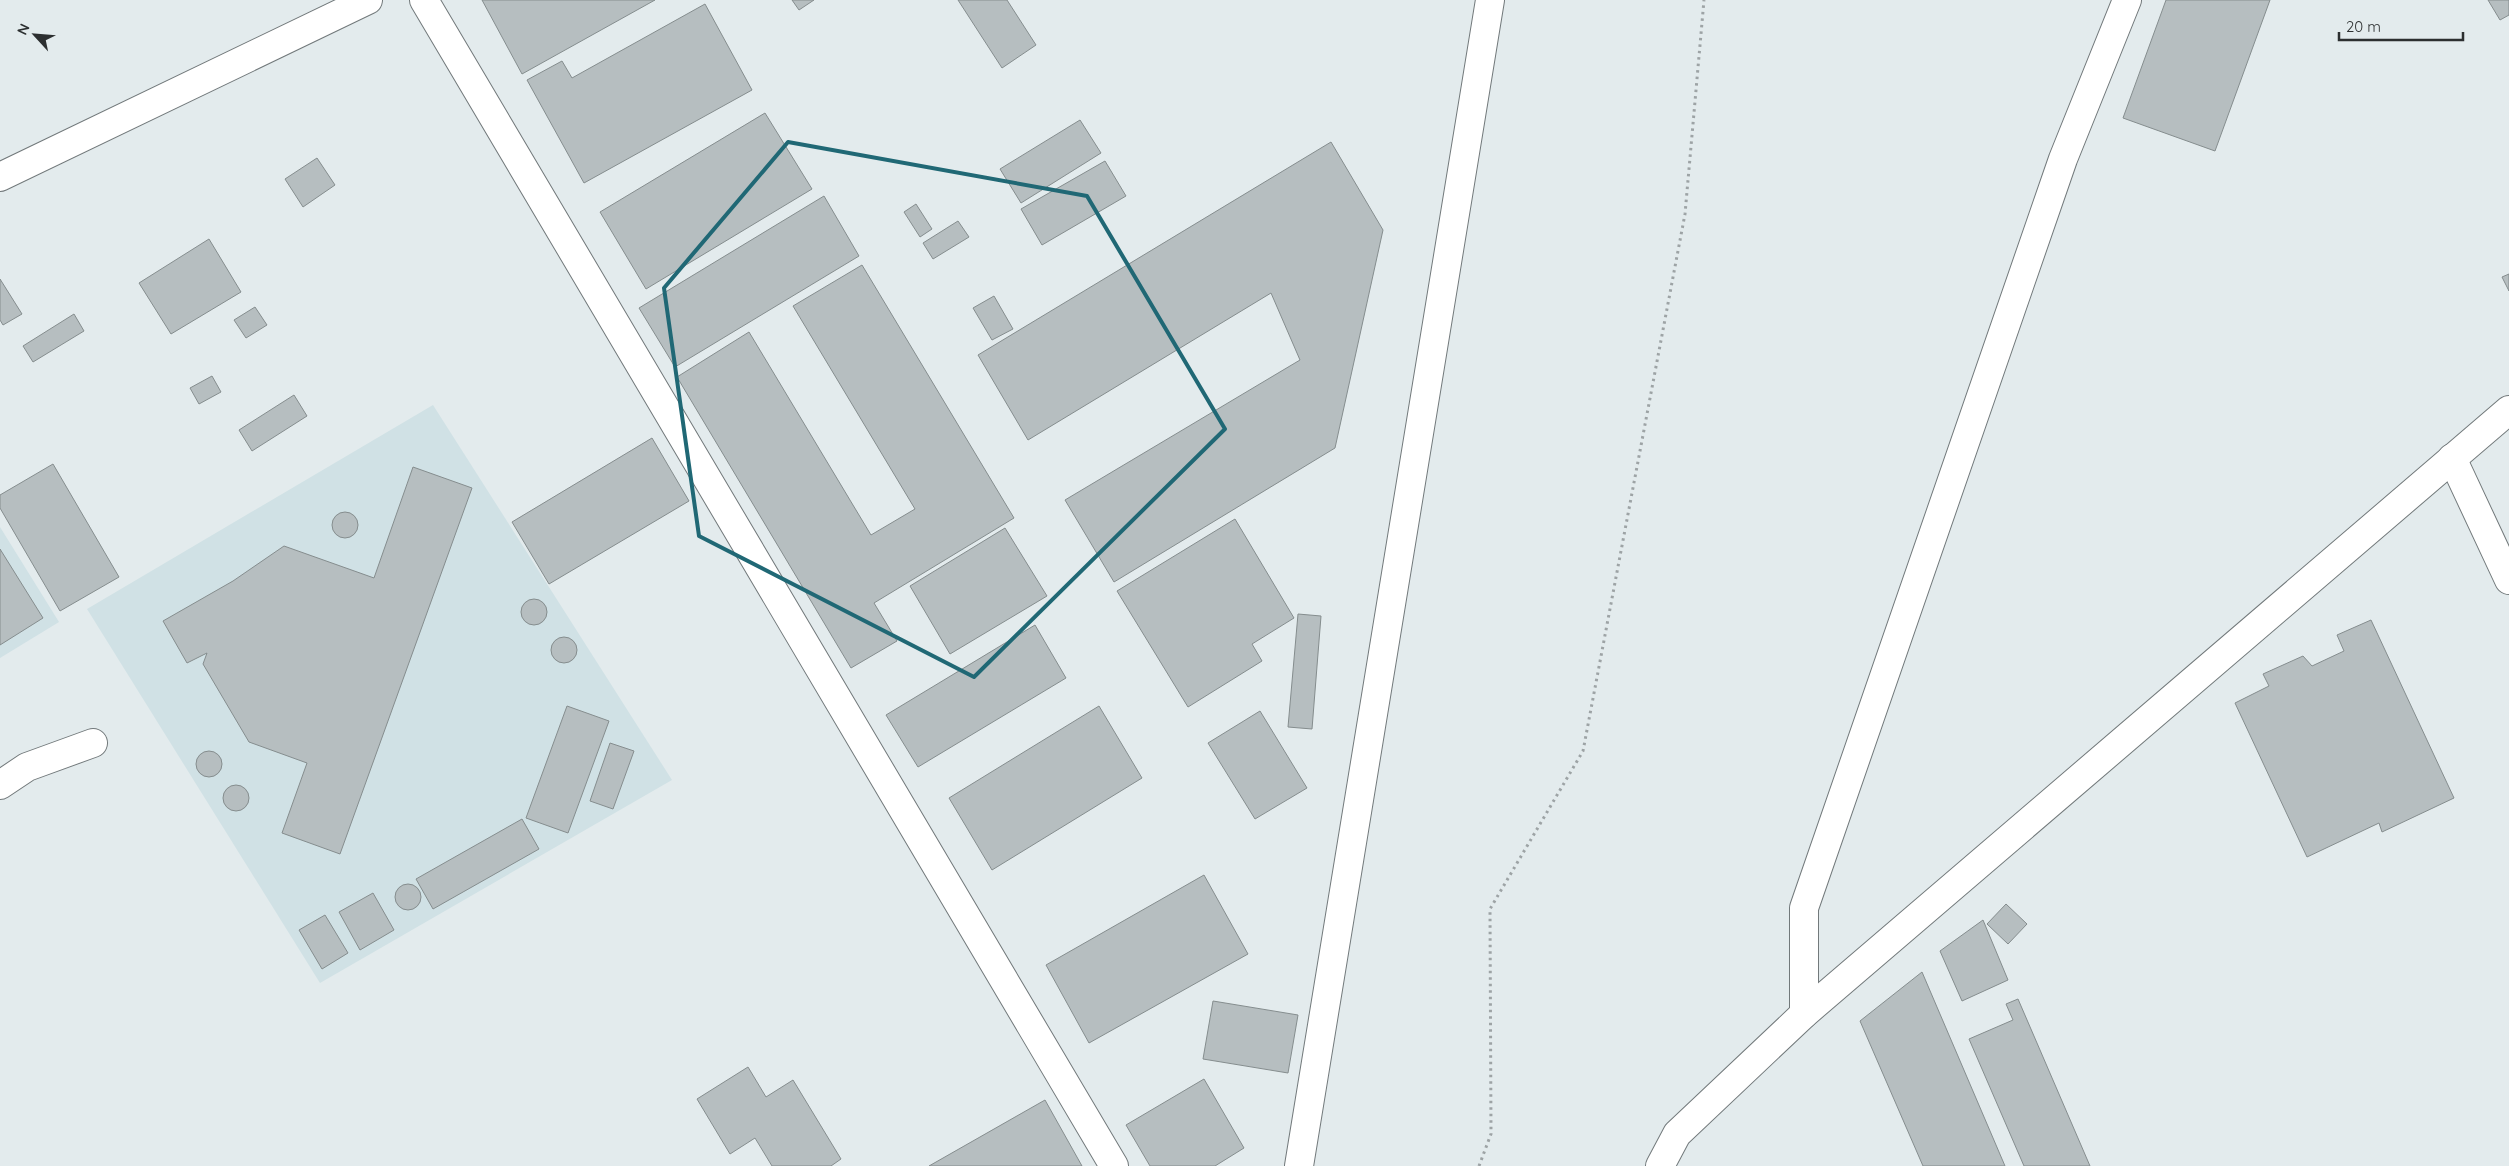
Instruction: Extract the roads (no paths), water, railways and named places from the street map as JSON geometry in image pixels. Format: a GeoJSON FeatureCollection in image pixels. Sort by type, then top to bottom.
{"type":"FeatureCollection","features":[{"type":"Feature","properties":{"kind":"street"},"geometry":{"type":"LineString","coordinates":[[0,177],[368,0]]}},
{"type":"Feature","properties":{"kind":"street"},"geometry":{"type":"LineString","coordinates":[[424,0],[1114,1166]]}},
{"type":"Feature","properties":{"kind":"street"},"geometry":{"type":"LineString","coordinates":[[1299,1166],[1490,0]]}},
{"type":"Feature","properties":{"kind":"street"},"geometry":{"type":"LineString","coordinates":[[1804,1014],[1804,908],[2064,159],[2127,0]]}},
{"type":"Feature","properties":{"kind":"street"},"geometry":{"type":"LineString","coordinates":[[1660,1166],[1677,1134],[1804,1014],[2509,410]]}},
{"type":"Feature","properties":{"kind":"street"},"geometry":{"type":"LineString","coordinates":[[2452,458],[2509,580]]}},
{"type":"Feature","properties":{"kind":"street"},"geometry":{"type":"LineString","coordinates":[[0,785],[27,768],[93,743]]}}]}
